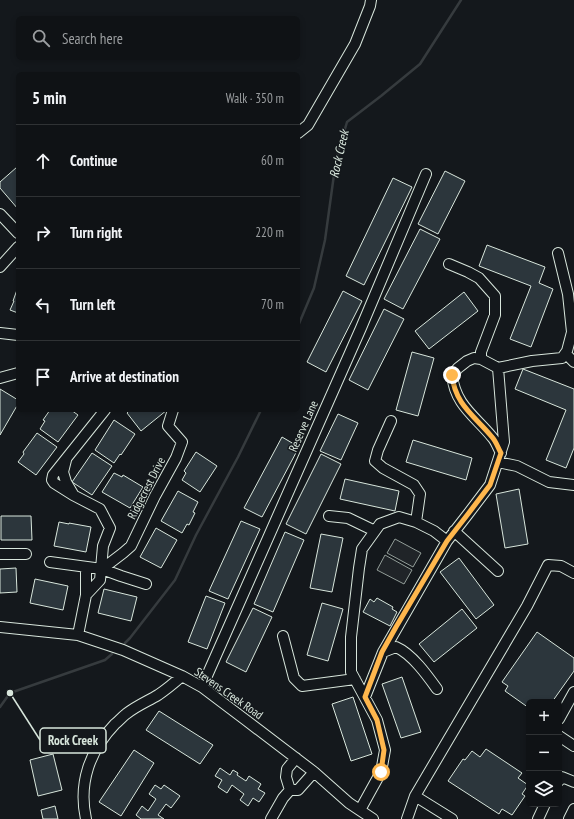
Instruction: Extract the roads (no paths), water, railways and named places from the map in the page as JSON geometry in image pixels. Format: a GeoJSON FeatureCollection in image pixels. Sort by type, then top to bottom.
{"type":"FeatureCollection","features":[{"type":"Feature","properties":{"kind":"street"},"geometry":{"type":"LineString","coordinates":[[300,131],[308,125],[355,44],[371,0]]}},
{"type":"Feature","properties":{"kind":"street","name":"Reserve Lane"},"geometry":{"type":"LineString","coordinates":[[202,687],[361,328],[426,174]]}},
{"type":"Feature","properties":{"kind":"street"},"geometry":{"type":"LineString","coordinates":[[0,214],[16,231]]}},
{"type":"Feature","properties":{"kind":"street"},"geometry":{"type":"LineString","coordinates":[[0,267],[16,249]]}},
{"type":"Feature","properties":{"kind":"street"},"geometry":{"type":"LineString","coordinates":[[558,253],[568,294],[571,315],[572,332],[566,354],[562,358],[532,361],[498,368],[482,359],[474,358],[467,361],[452,375],[456,393],[467,411],[493,438],[499,458],[548,482],[574,485]]}},
{"type":"Feature","properties":{"kind":"street"},"geometry":{"type":"LineString","coordinates":[[449,264],[479,278],[494,296],[496,315],[481,352],[482,359]]}},
{"type":"Feature","properties":{"kind":"street"},"geometry":{"type":"LineString","coordinates":[[0,333],[16,335]]}},
{"type":"Feature","properties":{"kind":"street"},"geometry":{"type":"LineString","coordinates":[[566,354],[574,362]]}},
{"type":"Feature","properties":{"kind":"street"},"geometry":{"type":"LineString","coordinates":[[365,697],[382,652],[447,541],[490,485],[504,442],[498,368]]}},
{"type":"Feature","properties":{"kind":"street"},"geometry":{"type":"LineString","coordinates":[[0,378],[16,374]]}},
{"type":"Feature","properties":{"kind":"street","name":"Ridgecrest Drive"},"geometry":{"type":"LineString","coordinates":[[86,595],[100,580],[103,546],[110,528],[100,509],[73,495],[54,483],[52,480],[53,475],[103,412]]}},
{"type":"Feature","properties":{"kind":"street","name":"Ridgecrest Drive"},"geometry":{"type":"LineString","coordinates":[[102,569],[131,546],[155,496],[176,458],[182,442],[168,426],[172,412]]}},
{"type":"Feature","properties":{"kind":"street"},"geometry":{"type":"LineString","coordinates":[[391,421],[378,450],[375,461],[383,468],[414,485],[420,494],[416,522]]}},
{"type":"Feature","properties":{"kind":"street"},"geometry":{"type":"LineString","coordinates":[[329,516],[348,518],[375,531]]}},
{"type":"Feature","properties":{"kind":"street"},"geometry":{"type":"LineString","coordinates":[[360,810],[381,772],[384,750],[377,720],[351,672],[351,637],[362,549],[380,524],[399,517],[416,522],[434,531],[447,541]]}},
{"type":"Feature","properties":{"kind":"street"},"geometry":{"type":"LineString","coordinates":[[454,531],[498,571]]}},
{"type":"Feature","properties":{"kind":"street"},"geometry":{"type":"LineString","coordinates":[[0,554],[26,554]]}},
{"type":"Feature","properties":{"kind":"street"},"geometry":{"type":"LineString","coordinates":[[50,562],[102,569],[146,584]]}},
{"type":"Feature","properties":{"kind":"street"},"geometry":{"type":"LineString","coordinates":[[406,819],[415,796],[527,606],[548,565],[561,566],[574,573]]}},
{"type":"Feature","properties":{"kind":"street"},"geometry":{"type":"LineString","coordinates":[[78,635],[86,595],[86,567]]}},
{"type":"Feature","properties":{"kind":"street","name":"Stevens Creek Road"},"geometry":{"type":"LineString","coordinates":[[0,627],[78,635],[123,650],[182,676],[202,687],[314,772],[349,803],[373,819]]}},
{"type":"Feature","properties":{"kind":"street"},"geometry":{"type":"LineString","coordinates":[[283,636],[294,678],[302,686],[355,679]]}},
{"type":"Feature","properties":{"kind":"street"},"geometry":{"type":"LineString","coordinates":[[382,652],[396,647],[402,650],[421,668],[437,689]]}},
{"type":"Feature","properties":{"kind":"street"},"geometry":{"type":"LineString","coordinates":[[86,819],[83,786],[93,754],[107,733],[126,714],[159,694],[182,676]]}},
{"type":"Feature","properties":{"kind":"street"},"geometry":{"type":"LineString","coordinates":[[562,714],[574,692]]}},
{"type":"Feature","properties":{"kind":"street"},"geometry":{"type":"LineString","coordinates":[[562,738],[574,746]]}},
{"type":"Feature","properties":{"kind":"street"},"geometry":{"type":"LineString","coordinates":[[290,790],[286,777],[287,769],[296,758]]}},
{"type":"Feature","properties":{"kind":"street"},"geometry":{"type":"LineString","coordinates":[[290,790],[298,790],[314,772]]}},
{"type":"Feature","properties":{"kind":"street"},"geometry":{"type":"LineString","coordinates":[[562,776],[574,782]]}},
{"type":"Feature","properties":{"kind":"street"},"geometry":{"type":"LineString","coordinates":[[271,819],[290,790]]}},
{"type":"Feature","properties":{"kind":"street"},"geometry":{"type":"LineString","coordinates":[[415,796],[452,819]]}},
{"type":"Feature","properties":{"kind":"street"},"geometry":{"type":"LineString","coordinates":[[538,819],[544,807]]}},
{"type":"Feature","properties":{"kind":"street"},"geometry":{"type":"LineString","coordinates":[[569,819],[574,808]]}},
{"type":"Feature","properties":{"kind":"waterway","name":"Rock Creek"},"geometry":{"type":"LineString","coordinates":[[300,321],[314,288],[325,240],[336,160],[347,122],[420,64],[461,0]]}},
{"type":"Feature","properties":{"kind":"waterway","name":"Rock Creek"},"geometry":{"type":"LineString","coordinates":[[125,643],[175,580],[196,535],[238,457],[260,412]]}},
{"type":"Feature","properties":{"kind":"waterway","name":"Rock Creek"},"geometry":{"type":"LineString","coordinates":[[0,707],[10,693],[105,660],[112,654]]}},
{"type":"Feature","properties":{"kind":"place","name":"Rock Creek"},"geometry":{"type":"Point","coordinates":[10,693]}}]}
